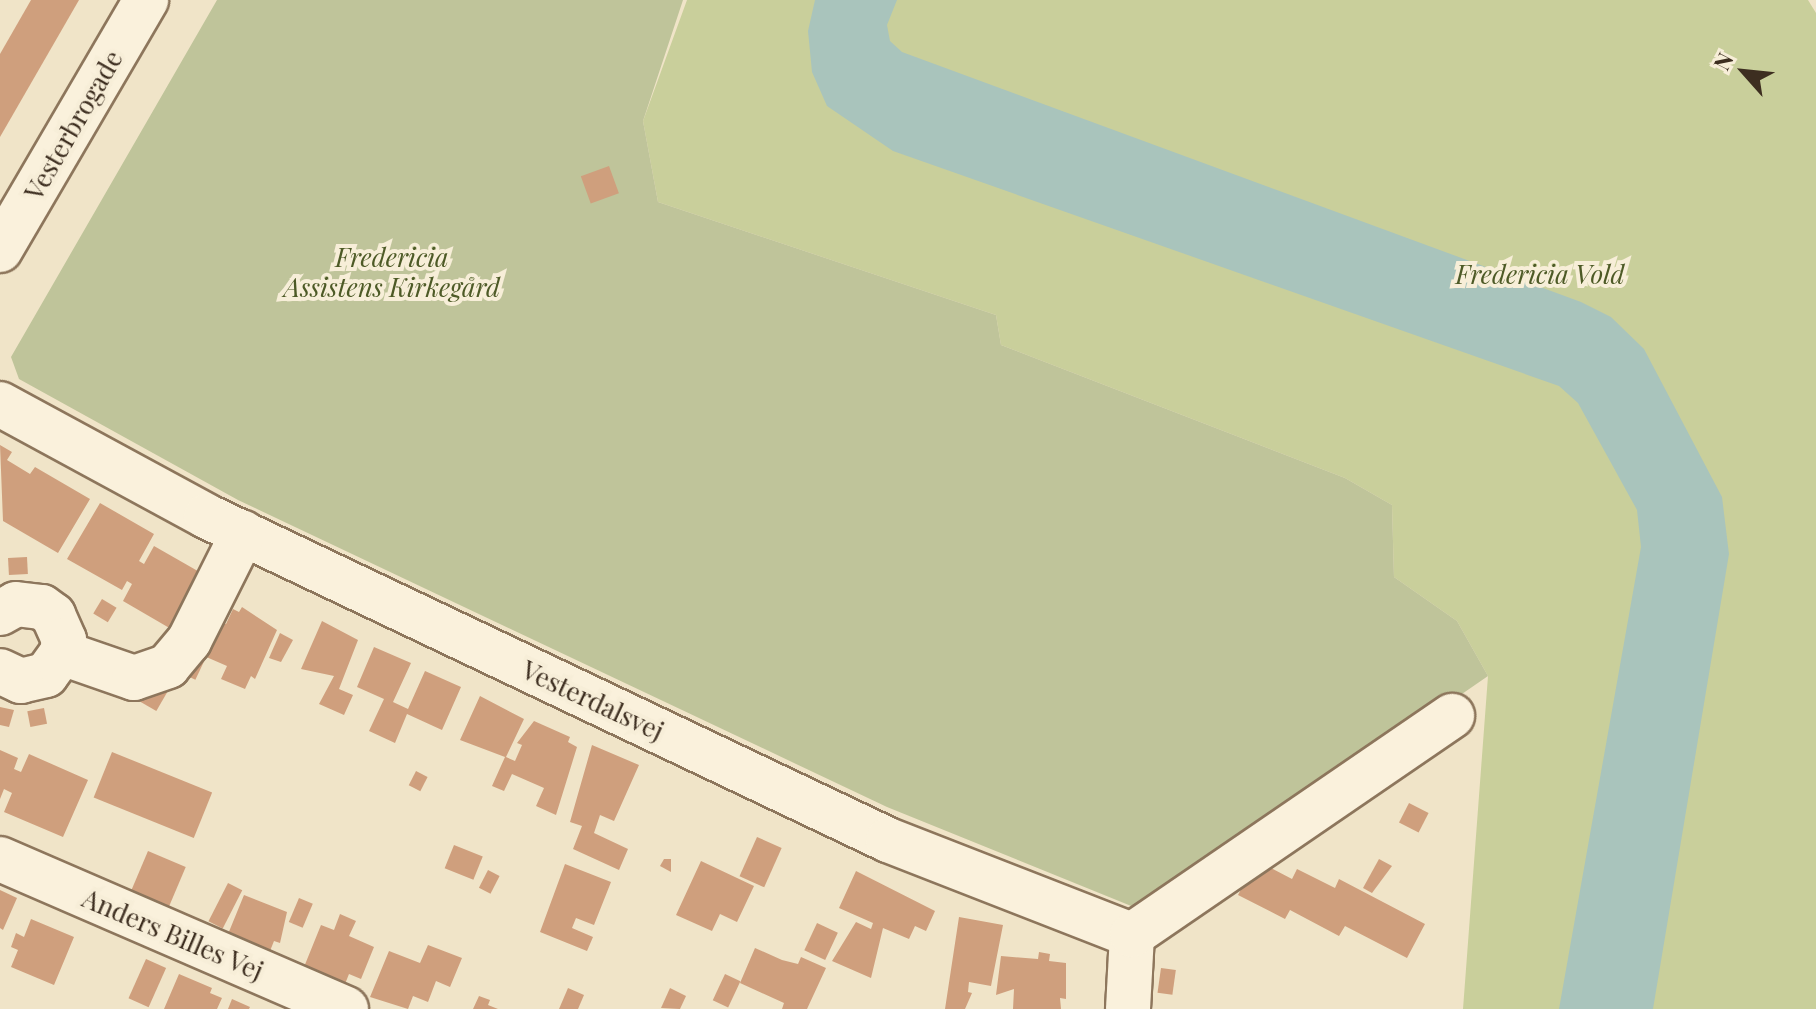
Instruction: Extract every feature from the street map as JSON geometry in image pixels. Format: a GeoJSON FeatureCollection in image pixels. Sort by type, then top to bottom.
{"type":"FeatureCollection","features":[{"type":"Feature","properties":{"kind":"street","name":"Vesterbrogade"},"geometry":{"type":"LineString","coordinates":[[0,250],[146,0]]}},
{"type":"Feature","properties":{"kind":"street","name":"Vesterdalsvej"},"geometry":{"type":"LineString","coordinates":[[0,404],[243,533],[888,840],[1132,935]]}},
{"type":"Feature","properties":{"kind":"street"},"geometry":{"type":"LineString","coordinates":[[62,653],[134,678],[168,666],[189,641],[243,533]]}},
{"type":"Feature","properties":{"kind":"street"},"geometry":{"type":"LineString","coordinates":[[0,613],[16,604],[42,607],[60,626],[62,653],[46,675],[34,680],[21,681],[0,671]]}},
{"type":"Feature","properties":{"kind":"street"},"geometry":{"type":"LineString","coordinates":[[1128,1009],[1132,935],[1452,716]]}},
{"type":"Feature","properties":{"kind":"street","name":"Anders Billes Vej"},"geometry":{"type":"LineString","coordinates":[[0,859],[346,1009]]}},
{"type":"Feature","properties":{"kind":"green space","name":"Fredericia Assistens Kirkegård"},"geometry":{"type":"Polygon","coordinates":[[[217,0],[683,0],[643,121],[658,202],[996,315],[1001,345],[1345,478],[1392,505],[1394,577],[1457,621],[1488,676],[1146,912],[887,807],[238,500],[19,379],[11,357],[217,0]]]}},
{"type":"Feature","properties":{"kind":"green space","name":"Fredericia Vold"},"geometry":{"type":"Polygon","coordinates":[[[687,0],[1808,0],[1816,13],[1816,1009],[1463,1009],[1488,676],[1457,621],[1394,577],[1392,505],[1345,478],[1001,345],[996,315],[658,202],[643,121],[687,0]]]}},
{"type":"Feature","properties":{"kind":"water"},"geometry":{"type":"Polygon","coordinates":[[[815,0],[897,0],[887,25],[890,41],[902,52],[1581,302],[1611,317],[1644,349],[1722,497],[1729,554],[1653,1009],[1559,1009],[1641,547],[1637,510],[1578,403],[1559,386],[893,151],[827,106],[812,72],[808,31],[815,0]]]}},
{"type":"Feature","properties":{"kind":"building"},"geometry":{"type":"Polygon","coordinates":[[[31,0],[79,0],[0,137],[0,54],[31,0]]]}},
{"type":"Feature","properties":{"kind":"building"},"geometry":{"type":"Polygon","coordinates":[[[609,166],[619,193],[591,204],[581,176],[609,166]]]}},
{"type":"Feature","properties":{"kind":"building"},"geometry":{"type":"Polygon","coordinates":[[[0,445],[12,452],[7,460],[30,474],[35,467],[90,499],[58,553],[3,521],[0,445]]]}},
{"type":"Feature","properties":{"kind":"building"},"geometry":{"type":"Polygon","coordinates":[[[100,503],[154,534],[139,561],[144,564],[154,546],[210,578],[178,633],[123,601],[132,584],[127,581],[122,590],[67,559],[100,503]]]}},
{"type":"Feature","properties":{"kind":"building"},"geometry":{"type":"Polygon","coordinates":[[[27,557],[28,574],[9,575],[8,558],[27,557]]]}},
{"type":"Feature","properties":{"kind":"building"},"geometry":{"type":"Polygon","coordinates":[[[102,599],[117,608],[108,622],[93,614],[102,599]]]}},
{"type":"Feature","properties":{"kind":"building"},"geometry":{"type":"Polygon","coordinates":[[[242,607],[277,630],[255,679],[251,676],[245,689],[221,679],[227,666],[204,656],[219,621],[226,624],[233,609],[239,612],[242,607]]]}},
{"type":"Feature","properties":{"kind":"building"},"geometry":{"type":"Polygon","coordinates":[[[322,621],[358,640],[339,689],[353,695],[344,715],[319,704],[334,676],[301,669],[322,621]]]}},
{"type":"Feature","properties":{"kind":"building"},"geometry":{"type":"Polygon","coordinates":[[[280,633],[293,640],[281,662],[269,658],[280,633]]]}},
{"type":"Feature","properties":{"kind":"building"},"geometry":{"type":"Polygon","coordinates":[[[374,647],[411,663],[393,702],[408,709],[425,671],[461,687],[442,730],[407,714],[395,743],[369,731],[384,699],[357,687],[374,647]]]}},
{"type":"Feature","properties":{"kind":"building"},"geometry":{"type":"Polygon","coordinates":[[[192,654],[205,660],[195,680],[183,674],[192,654]]]}},
{"type":"Feature","properties":{"kind":"building"},"geometry":{"type":"Polygon","coordinates":[[[150,682],[167,692],[156,711],[139,701],[150,682]]]}},
{"type":"Feature","properties":{"kind":"building"},"geometry":{"type":"Polygon","coordinates":[[[480,696],[524,719],[506,757],[515,761],[522,745],[517,743],[534,721],[570,737],[568,742],[577,747],[556,815],[536,806],[544,788],[512,774],[504,791],[492,786],[505,757],[460,740],[480,696]]]}},
{"type":"Feature","properties":{"kind":"building"},"geometry":{"type":"Polygon","coordinates":[[[0,707],[14,710],[9,727],[0,725],[0,707]]]}},
{"type":"Feature","properties":{"kind":"building"},"geometry":{"type":"Polygon","coordinates":[[[44,708],[47,724],[30,727],[27,711],[44,708]]]}},
{"type":"Feature","properties":{"kind":"building"},"geometry":{"type":"Polygon","coordinates":[[[592,745],[639,765],[614,821],[600,815],[594,833],[628,849],[619,870],[573,849],[582,826],[570,822],[592,745]]]}},
{"type":"Feature","properties":{"kind":"building"},"geometry":{"type":"Polygon","coordinates":[[[0,750],[18,758],[14,769],[21,772],[29,754],[88,780],[63,837],[4,812],[12,793],[4,789],[0,799],[0,750]]]}},
{"type":"Feature","properties":{"kind":"building"},"geometry":{"type":"Polygon","coordinates":[[[112,752],[212,792],[194,838],[94,797],[112,752]]]}},
{"type":"Feature","properties":{"kind":"building"},"geometry":{"type":"Polygon","coordinates":[[[416,771],[428,777],[420,791],[409,785],[416,771]]]}},
{"type":"Feature","properties":{"kind":"building"},"geometry":{"type":"Polygon","coordinates":[[[1409,803],[1429,813],[1419,833],[1399,823],[1409,803]]]}},
{"type":"Feature","properties":{"kind":"building"},"geometry":{"type":"Polygon","coordinates":[[[757,837],[782,848],[764,887],[740,876],[757,837]]]}},
{"type":"Feature","properties":{"kind":"building"},"geometry":{"type":"Polygon","coordinates":[[[454,845],[483,857],[473,880],[445,868],[454,845]]]}},
{"type":"Feature","properties":{"kind":"building"},"geometry":{"type":"Polygon","coordinates":[[[148,851],[186,867],[168,908],[130,892],[148,851]]]}},
{"type":"Feature","properties":{"kind":"building"},"geometry":{"type":"Polygon","coordinates":[[[664,859],[671,859],[671,872],[660,866],[664,859]]]}},
{"type":"Feature","properties":{"kind":"building"},"geometry":{"type":"Polygon","coordinates":[[[1379,859],[1392,866],[1372,893],[1363,888],[1379,859]]]}},
{"type":"Feature","properties":{"kind":"building"},"geometry":{"type":"Polygon","coordinates":[[[1256,860],[1292,879],[1297,869],[1335,888],[1339,879],[1425,924],[1407,958],[1345,926],[1339,936],[1290,910],[1285,919],[1238,895],[1256,860]]]}},
{"type":"Feature","properties":{"kind":"building"},"geometry":{"type":"Polygon","coordinates":[[[701,861],[754,886],[737,922],[720,914],[712,931],[676,915],[701,861]]]}},
{"type":"Feature","properties":{"kind":"building"},"geometry":{"type":"Polygon","coordinates":[[[565,864],[611,882],[594,925],[576,918],[572,928],[593,937],[587,951],[540,932],[565,864]]]}},
{"type":"Feature","properties":{"kind":"building"},"geometry":{"type":"Polygon","coordinates":[[[488,870],[500,876],[491,894],[479,888],[488,870]]]}},
{"type":"Feature","properties":{"kind":"building"},"geometry":{"type":"Polygon","coordinates":[[[856,871],[935,911],[926,931],[915,926],[909,939],[883,928],[871,978],[832,961],[856,922],[871,929],[873,923],[839,908],[856,871]]]}},
{"type":"Feature","properties":{"kind":"building"},"geometry":{"type":"Polygon","coordinates":[[[228,883],[242,890],[223,929],[208,921],[228,883]]]}},
{"type":"Feature","properties":{"kind":"building"},"geometry":{"type":"Polygon","coordinates":[[[0,890],[17,898],[3,930],[0,928],[0,890]]]}},
{"type":"Feature","properties":{"kind":"building"},"geometry":{"type":"Polygon","coordinates":[[[244,895],[287,912],[280,943],[274,941],[268,956],[226,939],[244,895]]]}},
{"type":"Feature","properties":{"kind":"building"},"geometry":{"type":"Polygon","coordinates":[[[299,898],[313,904],[303,928],[289,922],[299,898]]]}},
{"type":"Feature","properties":{"kind":"building"},"geometry":{"type":"Polygon","coordinates":[[[340,914],[356,921],[349,936],[374,947],[361,979],[349,974],[345,984],[304,967],[321,925],[334,930],[340,914]]]}},
{"type":"Feature","properties":{"kind":"building"},"geometry":{"type":"Polygon","coordinates":[[[959,917],[1003,925],[991,986],[969,982],[968,992],[972,993],[965,1009],[945,1009],[959,917]]]}},
{"type":"Feature","properties":{"kind":"building"},"geometry":{"type":"Polygon","coordinates":[[[31,919],[74,937],[54,985],[11,967],[18,950],[11,947],[16,933],[24,937],[31,919]]]}},
{"type":"Feature","properties":{"kind":"building"},"geometry":{"type":"Polygon","coordinates":[[[817,923],[838,933],[825,960],[804,950],[817,923]]]}},
{"type":"Feature","properties":{"kind":"building"},"geometry":{"type":"Polygon","coordinates":[[[428,945],[462,958],[450,987],[436,981],[428,1002],[413,996],[408,1009],[370,997],[389,951],[420,963],[428,945]]]}},
{"type":"Feature","properties":{"kind":"building"},"geometry":{"type":"Polygon","coordinates":[[[755,948],[782,960],[798,964],[801,957],[826,968],[807,1009],[782,1009],[784,1003],[740,983],[755,948]]]}},
{"type":"Feature","properties":{"kind":"building"},"geometry":{"type":"Polygon","coordinates":[[[1039,952],[1050,954],[1049,961],[1066,963],[1066,999],[1060,998],[1061,1009],[1013,1009],[1014,989],[996,995],[1001,956],[1038,959],[1039,952]]]}},
{"type":"Feature","properties":{"kind":"building"},"geometry":{"type":"Polygon","coordinates":[[[146,959],[166,968],[149,1007],[129,998],[146,959]]]}},
{"type":"Feature","properties":{"kind":"building"},"geometry":{"type":"Polygon","coordinates":[[[1161,968],[1176,970],[1172,995],[1158,993],[1161,968]]]}},
{"type":"Feature","properties":{"kind":"building"},"geometry":{"type":"Polygon","coordinates":[[[179,974],[212,988],[210,993],[222,998],[217,1009],[164,1009],[179,974]]]}},
{"type":"Feature","properties":{"kind":"building"},"geometry":{"type":"Polygon","coordinates":[[[725,974],[740,981],[728,1007],[713,1000],[725,974]]]}},
{"type":"Feature","properties":{"kind":"building"},"geometry":{"type":"Polygon","coordinates":[[[568,988],[584,995],[578,1009],[559,1009],[568,988]]]}},
{"type":"Feature","properties":{"kind":"building"},"geometry":{"type":"Polygon","coordinates":[[[670,988],[686,996],[680,1009],[661,1008],[670,988]]]}},
{"type":"Feature","properties":{"kind":"building"},"geometry":{"type":"Polygon","coordinates":[[[479,996],[490,1000],[488,1005],[498,1009],[473,1009],[479,996]]]}},
{"type":"Feature","properties":{"kind":"building"},"geometry":{"type":"Polygon","coordinates":[[[232,999],[250,1007],[249,1009],[228,1009],[232,999]]]}}]}
